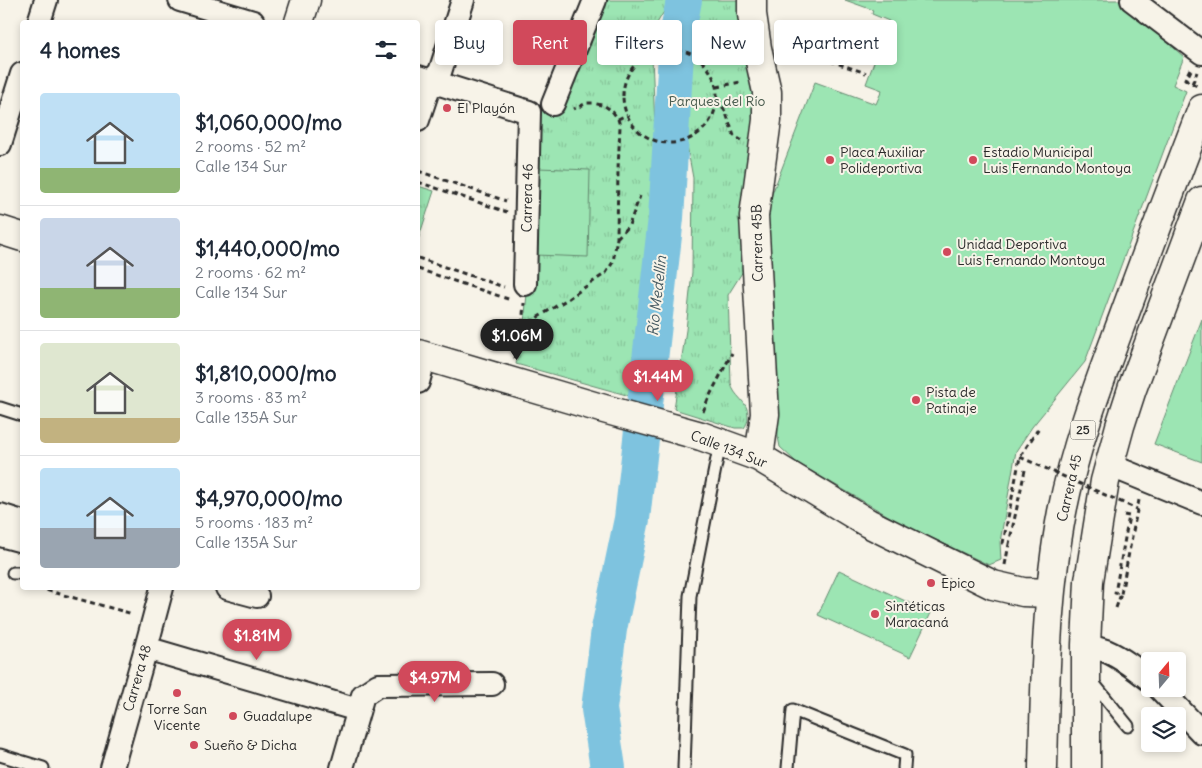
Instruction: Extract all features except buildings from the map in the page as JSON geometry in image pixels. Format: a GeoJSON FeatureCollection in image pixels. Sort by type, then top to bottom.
{"type":"FeatureCollection","features":[{"type":"Feature","properties":{"kind":"main road"},"geometry":{"type":"LineString","coordinates":[[300,20],[306,0]]}},
{"type":"Feature","properties":{"kind":"main road","name":"Carrera 45B"},"geometry":{"type":"LineString","coordinates":[[752,0],[753,20]]}},
{"type":"Feature","properties":{"kind":"main road","name":"Carrera 45B"},"geometry":{"type":"LineString","coordinates":[[759,457],[765,414],[754,216],[767,120],[767,92],[761,65]]}},
{"type":"Feature","properties":{"kind":"main road","name":"Carrera 45"},"geometry":{"type":"LineString","coordinates":[[1042,759],[1050,593],[1068,484],[1088,415],[1202,109]]}},
{"type":"Feature","properties":{"kind":"main road","name":"25"},"geometry":{"type":"LineString","coordinates":[[1086,768],[1086,645],[1089,581],[1109,465],[1132,389],[1201,205]]}},
{"type":"Feature","properties":{"kind":"main road"},"geometry":{"type":"LineString","coordinates":[[0,230],[20,236]]}},
{"type":"Feature","properties":{"kind":"main road","name":"Calle 134 Sur"},"geometry":{"type":"LineString","coordinates":[[421,355],[604,409],[708,431],[759,457],[868,523],[993,585],[1023,592],[1050,593]]}},
{"type":"Feature","properties":{"kind":"street"},"geometry":{"type":"LineString","coordinates":[[40,20],[46,0]]}},
{"type":"Feature","properties":{"kind":"street"},"geometry":{"type":"LineString","coordinates":[[180,0],[246,20]]}},
{"type":"Feature","properties":{"kind":"street"},"geometry":{"type":"LineString","coordinates":[[420,106],[424,79],[440,72],[463,0]]}},
{"type":"Feature","properties":{"kind":"street"},"geometry":{"type":"LineString","coordinates":[[563,107],[595,0]]}},
{"type":"Feature","properties":{"kind":"street"},"geometry":{"type":"LineString","coordinates":[[1132,0],[1198,63]]}},
{"type":"Feature","properties":{"kind":"street","name":"Carrera 46"},"geometry":{"type":"LineString","coordinates":[[424,79],[529,112],[527,214],[521,296]]}},
{"type":"Feature","properties":{"kind":"street"},"geometry":{"type":"LineString","coordinates":[[0,144],[20,80]]}},
{"type":"Feature","properties":{"kind":"street"},"geometry":{"type":"LineString","coordinates":[[1109,465],[1202,503]]}},
{"type":"Feature","properties":{"kind":"street"},"geometry":{"type":"LineString","coordinates":[[0,515],[20,521]]}},
{"type":"Feature","properties":{"kind":"street"},"geometry":{"type":"LineString","coordinates":[[0,535],[20,540]]}},
{"type":"Feature","properties":{"kind":"street","name":"Carrera 48"},"geometry":{"type":"LineString","coordinates":[[115,767],[161,590]]}},
{"type":"Feature","properties":{"kind":"street"},"geometry":{"type":"LineString","coordinates":[[234,590],[257,596]]}},
{"type":"Feature","properties":{"kind":"street"},"geometry":{"type":"LineString","coordinates":[[1086,645],[1119,658],[1141,673]]}},
{"type":"Feature","properties":{"kind":"street"},"geometry":{"type":"LineString","coordinates":[[146,648],[358,710]]}},
{"type":"Feature","properties":{"kind":"street"},"geometry":{"type":"LineString","coordinates":[[342,768],[364,695],[378,684],[492,684]]}},
{"type":"Feature","properties":{"kind":"street"},"geometry":{"type":"LineString","coordinates":[[1169,698],[1202,733]]}},
{"type":"Feature","properties":{"kind":"lane"},"geometry":{"type":"LineString","coordinates":[[0,408],[20,414]]}},
{"type":"Feature","properties":{"kind":"lane"},"geometry":{"type":"LineString","coordinates":[[684,768],[690,596],[708,431]]}},
{"type":"Feature","properties":{"kind":"lane"},"geometry":{"type":"LineString","coordinates":[[1086,674],[1128,726]]}},
{"type":"Feature","properties":{"kind":"lane"},"geometry":{"type":"LineString","coordinates":[[788,768],[793,710],[905,755],[904,768]]}},
{"type":"Feature","properties":{"kind":"lane"},"geometry":{"type":"LineString","coordinates":[[0,755],[43,768]]}},
{"type":"Feature","properties":{"kind":"path"},"geometry":{"type":"LineString","coordinates":[[764,39],[866,73]]}},
{"type":"Feature","properties":{"kind":"path"},"geometry":{"type":"LineString","coordinates":[[667,49],[689,53],[699,59],[713,76],[717,98],[715,110],[704,129],[695,136],[673,143],[651,139],[641,133],[627,115],[623,93],[630,72],[637,63],[656,51],[667,49]]}},
{"type":"Feature","properties":{"kind":"path"},"geometry":{"type":"LineString","coordinates":[[1186,80],[1202,88]]}},
{"type":"Feature","properties":{"kind":"path"},"geometry":{"type":"LineString","coordinates":[[716,87],[745,81]]}},
{"type":"Feature","properties":{"kind":"path"},"geometry":{"type":"LineString","coordinates":[[717,98],[726,113],[734,136],[744,141]]}},
{"type":"Feature","properties":{"kind":"path"},"geometry":{"type":"LineString","coordinates":[[522,326],[606,273],[613,262],[617,238],[620,126],[618,119],[605,106],[593,103],[563,107]]}},
{"type":"Feature","properties":{"kind":"path"},"geometry":{"type":"LineString","coordinates":[[618,119],[627,115]]}},
{"type":"Feature","properties":{"kind":"path"},"geometry":{"type":"LineString","coordinates":[[420,172],[527,214]]}},
{"type":"Feature","properties":{"kind":"path"},"geometry":{"type":"LineString","coordinates":[[420,183],[527,214]]}},
{"type":"Feature","properties":{"kind":"path"},"geometry":{"type":"LineString","coordinates":[[617,238],[629,226],[640,196]]}},
{"type":"Feature","properties":{"kind":"path"},"geometry":{"type":"LineString","coordinates":[[420,259],[521,296]]}},
{"type":"Feature","properties":{"kind":"path"},"geometry":{"type":"LineString","coordinates":[[420,270],[521,296]]}},
{"type":"Feature","properties":{"kind":"path"},"geometry":{"type":"LineString","coordinates":[[509,381],[522,326],[521,296]]}},
{"type":"Feature","properties":{"kind":"path"},"geometry":{"type":"LineString","coordinates":[[708,431],[708,399],[732,352]]}},
{"type":"Feature","properties":{"kind":"path"},"geometry":{"type":"LineString","coordinates":[[1009,544],[1003,543],[1020,457],[1040,426]]}},
{"type":"Feature","properties":{"kind":"path"},"geometry":{"type":"LineString","coordinates":[[1020,457],[1137,509],[1121,594],[1116,608]]}},
{"type":"Feature","properties":{"kind":"path"},"geometry":{"type":"LineString","coordinates":[[1005,564],[1025,470]]}},
{"type":"Feature","properties":{"kind":"path"},"geometry":{"type":"LineString","coordinates":[[1121,594],[1115,592],[1129,516],[1124,515]]}},
{"type":"Feature","properties":{"kind":"path"},"geometry":{"type":"LineString","coordinates":[[45,590],[136,615]]}},
{"type":"Feature","properties":{"kind":"green space","name":"Parques del Río"},"geometry":{"type":"Polygon","coordinates":[[[598,0],[671,0],[659,20],[597,20],[597,65],[652,65],[656,151],[637,398],[516,364],[523,333],[527,294],[537,108],[552,113],[572,65],[587,65],[587,27],[598,0]]]}},
{"type":"Feature","properties":{"kind":"green space","name":"Parques del Río"},"geometry":{"type":"Polygon","coordinates":[[[694,0],[740,0],[740,20],[692,20],[692,65],[748,65],[754,91],[754,127],[741,214],[743,271],[728,295],[731,383],[732,388],[748,411],[748,421],[744,428],[735,428],[674,409],[686,330],[692,272],[693,178],[679,102],[683,25],[694,0]]]}},
{"type":"Feature","properties":{"kind":"green space","name":"Unidad Deportiva Luis Fernando Montoya"},"geometry":{"type":"Polygon","coordinates":[[[845,0],[1120,0],[1184,57],[1173,85],[1186,91],[1085,362],[1032,427],[1016,451],[1000,542],[1001,560],[989,565],[902,524],[796,462],[780,447],[778,437],[774,302],[764,215],[815,82],[876,104],[882,90],[866,84],[873,65],[897,65],[897,20],[887,20],[872,14],[873,10],[845,0]]]}},
{"type":"Feature","properties":{"kind":"green space"},"geometry":{"type":"Polygon","coordinates":[[[538,168],[590,170],[588,257],[535,255],[538,168]]]}},
{"type":"Feature","properties":{"kind":"green space"},"geometry":{"type":"Polygon","coordinates":[[[420,187],[434,191],[420,234],[420,187]]]}},
{"type":"Feature","properties":{"kind":"green space"},"geometry":{"type":"Polygon","coordinates":[[[1202,319],[1202,462],[1154,444],[1202,319]]]}},
{"type":"Feature","properties":{"kind":"green space","name":"Sintéticas Maracaná"},"geometry":{"type":"Polygon","coordinates":[[[839,570],[931,613],[910,657],[818,615],[839,570]]]}},
{"type":"Feature","properties":{"kind":"waterway","name":"Río Medellín"},"geometry":{"type":"LineString","coordinates":[[608,768],[599,709],[609,629],[632,519],[666,218],[677,37],[684,0]]}},
{"type":"Feature","properties":{"kind":"place","name":"El Playón"},"geometry":{"type":"Point","coordinates":[447,108]}},
{"type":"Feature","properties":{"kind":"place","name":"Placa Auxiliar Polideportiva"},"geometry":{"type":"Point","coordinates":[830,160]}},
{"type":"Feature","properties":{"kind":"place","name":"Estadio Municipal Luis Fernando Montoya"},"geometry":{"type":"Point","coordinates":[973,160]}},
{"type":"Feature","properties":{"kind":"place","name":"Unidad Deportiva Luis Fernando Montoya"},"geometry":{"type":"Point","coordinates":[947,252]}},
{"type":"Feature","properties":{"kind":"place","name":"Pista de Patinaje"},"geometry":{"type":"Point","coordinates":[916,400]}},
{"type":"Feature","properties":{"kind":"place","name":"Epico"},"geometry":{"type":"Point","coordinates":[931,583]}},
{"type":"Feature","properties":{"kind":"place","name":"Sintéticas Maracaná"},"geometry":{"type":"Point","coordinates":[875,614]}},
{"type":"Feature","properties":{"kind":"place","name":"Torre San Vicente"},"geometry":{"type":"Point","coordinates":[177,693]}},
{"type":"Feature","properties":{"kind":"place","name":"Guadalupe"},"geometry":{"type":"Point","coordinates":[233,716]}},
{"type":"Feature","properties":{"kind":"place","name":"Sueño & Dicha"},"geometry":{"type":"Point","coordinates":[194,745]}}]}
